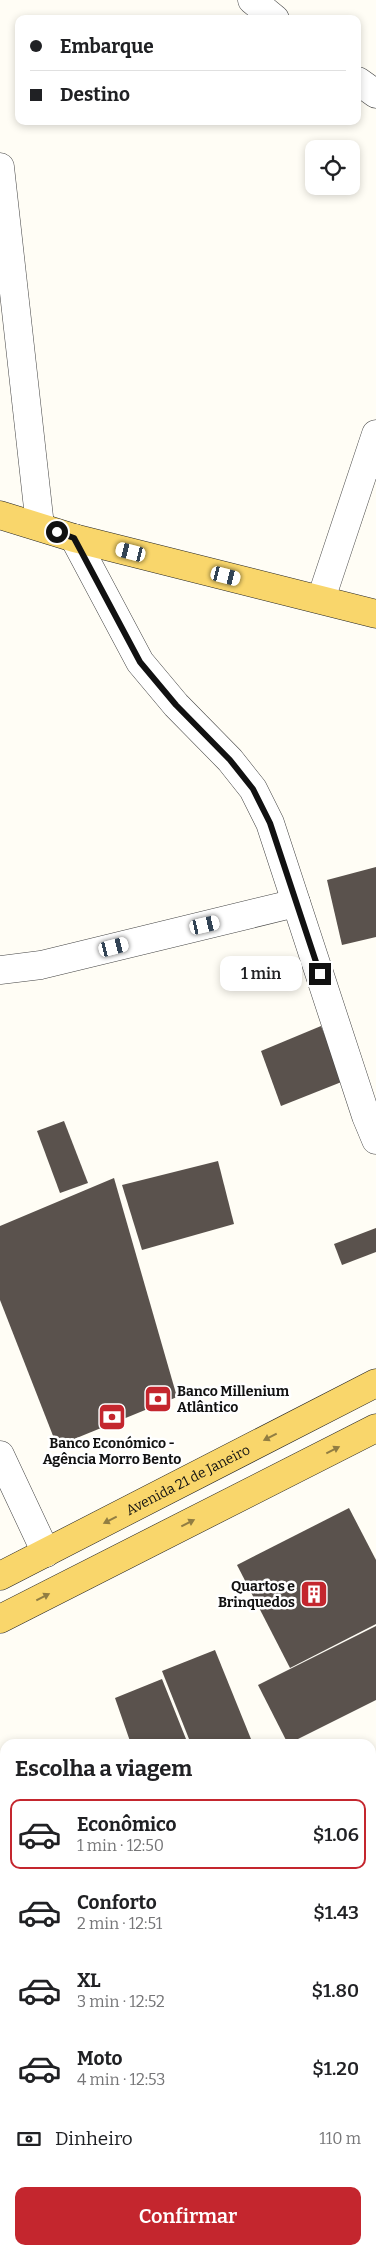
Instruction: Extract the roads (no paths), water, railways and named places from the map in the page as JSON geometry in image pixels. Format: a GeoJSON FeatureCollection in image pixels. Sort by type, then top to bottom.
{"type":"FeatureCollection","features":[{"type":"Feature","properties":{"kind":"main road"},"geometry":{"type":"LineString","coordinates":[[0,515],[74,538],[376,614]]}},
{"type":"Feature","properties":{"kind":"main road","name":"Avenida 21 de Janeiro"},"geometry":{"type":"LineString","coordinates":[[0,1576],[376,1383]]}},
{"type":"Feature","properties":{"kind":"main road"},"geometry":{"type":"LineString","coordinates":[[0,1619],[376,1428]]}},
{"type":"Feature","properties":{"kind":"street"},"geometry":{"type":"LineString","coordinates":[[252,0],[270,15]]}},
{"type":"Feature","properties":{"kind":"street"},"geometry":{"type":"LineString","coordinates":[[361,83],[376,94]]}},
{"type":"Feature","properties":{"kind":"street"},"geometry":{"type":"LineString","coordinates":[[0,167],[40,526]]}},
{"type":"Feature","properties":{"kind":"street"},"geometry":{"type":"LineString","coordinates":[[321,599],[376,434]]}},
{"type":"Feature","properties":{"kind":"street"},"geometry":{"type":"LineString","coordinates":[[74,538],[140,662],[176,705],[230,760],[253,789],[270,823],[366,1116],[376,1140]]}},
{"type":"Feature","properties":{"kind":"street"},"geometry":{"type":"LineString","coordinates":[[0,970],[41,965],[296,903]]}},
{"type":"Feature","properties":{"kind":"street"},"geometry":{"type":"LineString","coordinates":[[0,1455],[46,1553]]}},
{"type":"Feature","properties":{"kind":"place","name":"Banco Millenium Atlântico"},"geometry":{"type":"Point","coordinates":[158,1399]}},
{"type":"Feature","properties":{"kind":"place","name":"Banco Económico - Agência Morro Bento"},"geometry":{"type":"Point","coordinates":[112,1417]}},
{"type":"Feature","properties":{"kind":"place","name":"Quartos e Brinquedos"},"geometry":{"type":"Point","coordinates":[314,1594]}}]}
